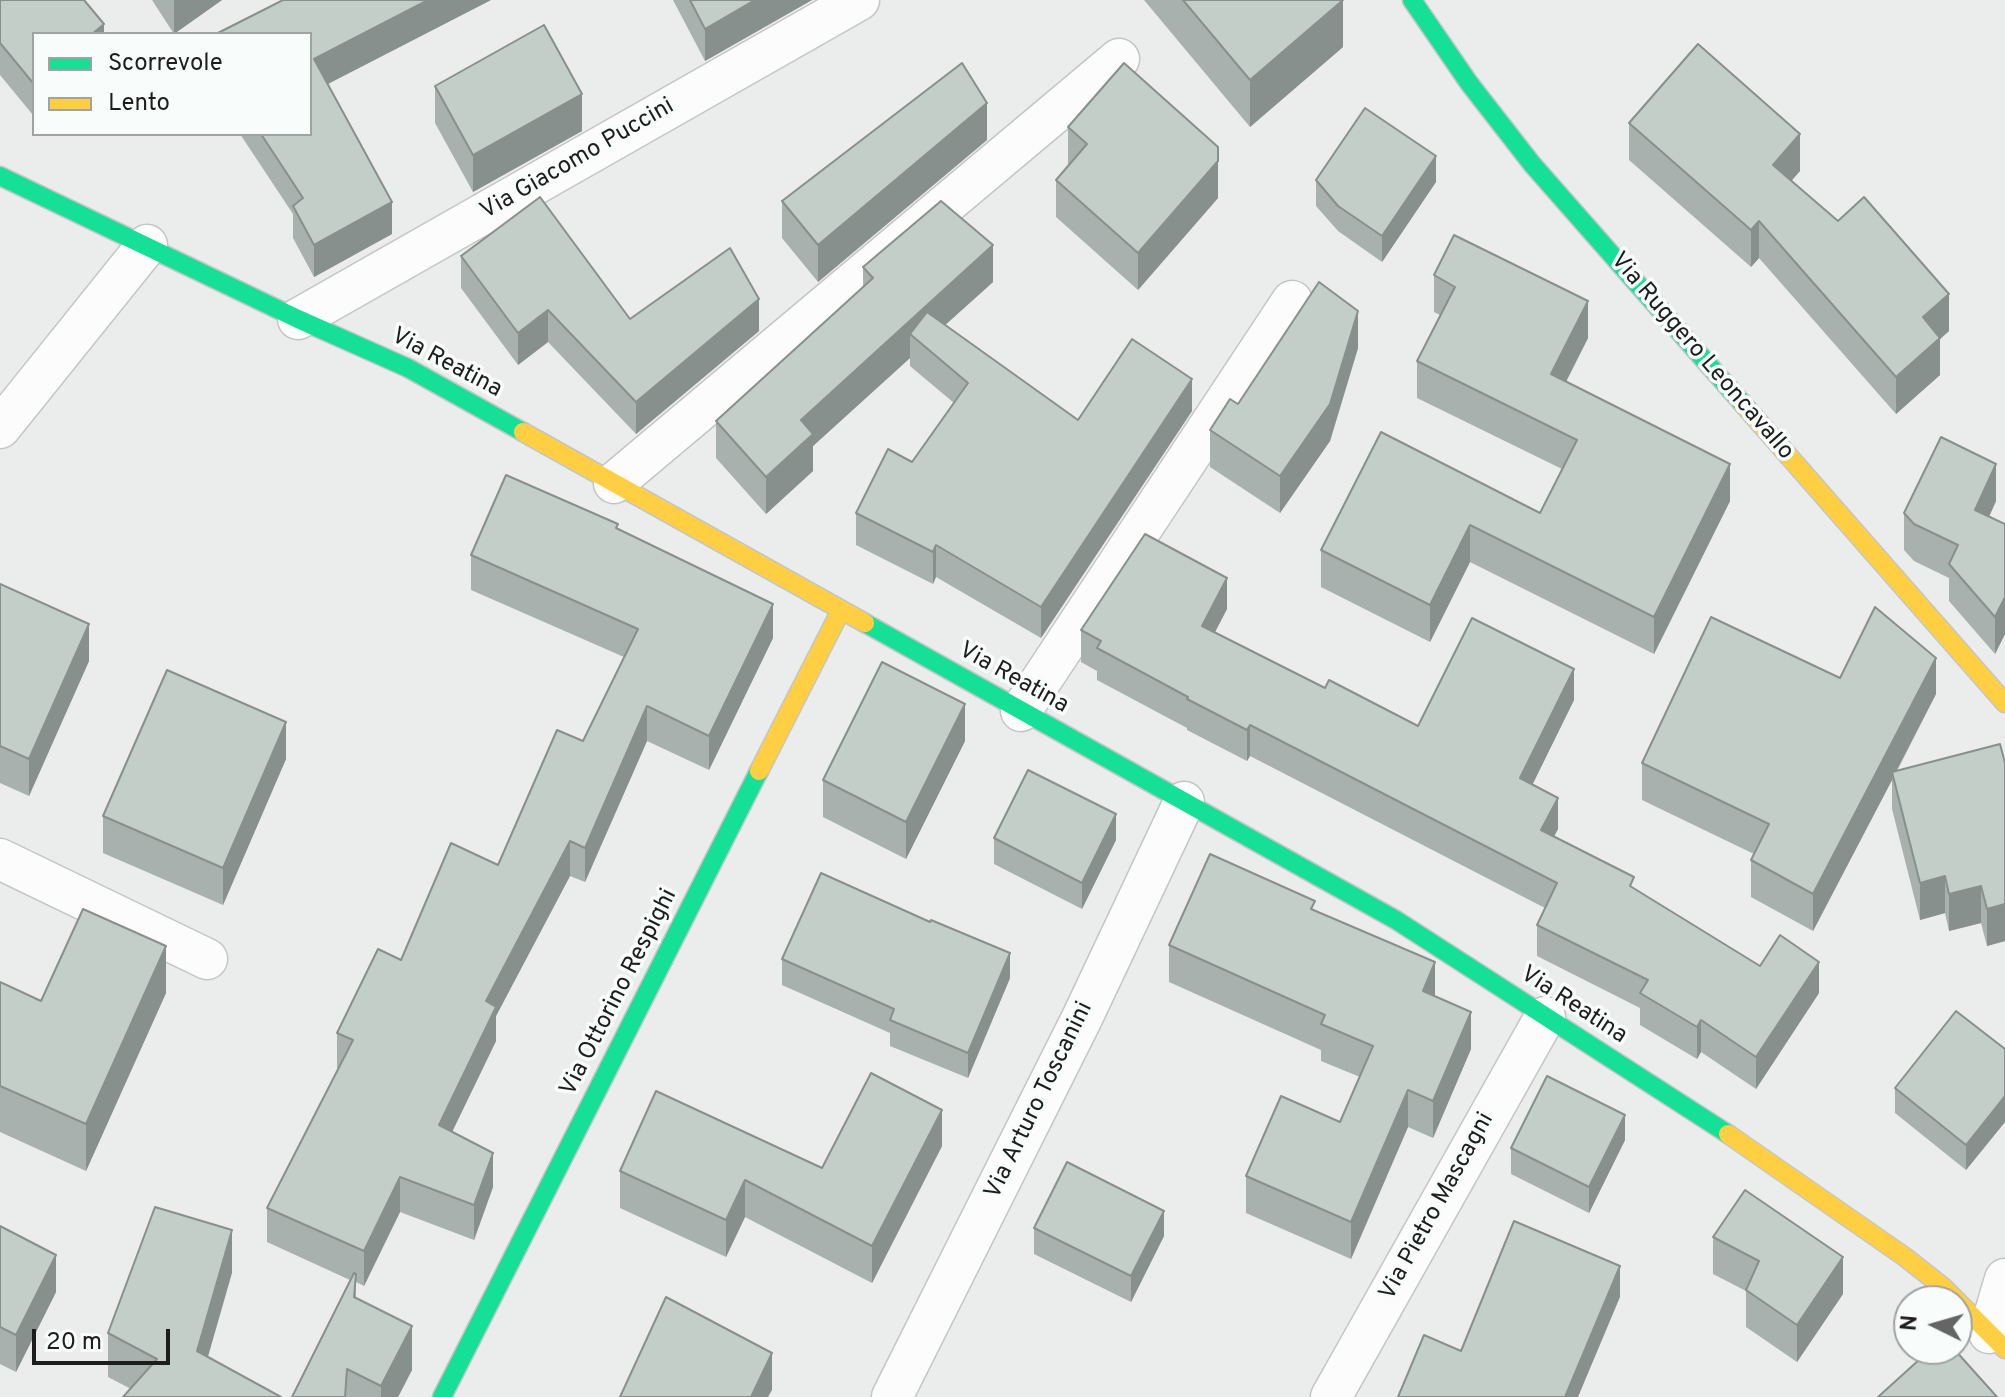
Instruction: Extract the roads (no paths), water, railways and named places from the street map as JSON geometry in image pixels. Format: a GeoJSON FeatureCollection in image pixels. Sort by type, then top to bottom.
{"type":"FeatureCollection","features":[{"type":"Feature","properties":{"kind":"street","name":"Via Giacomo Puccini"},"geometry":{"type":"LineString","coordinates":[[298,319],[859,0]]}},
{"type":"Feature","properties":{"kind":"street","name":"Via Ruggero Leoncavallo"},"geometry":{"type":"LineString","coordinates":[[1412,0],[1469,83],[1532,164],[2005,703]]}},
{"type":"Feature","properties":{"kind":"street"},"geometry":{"type":"LineString","coordinates":[[614,483],[1119,59]]}},
{"type":"Feature","properties":{"kind":"street","name":"Via Reatina"},"geometry":{"type":"LineString","coordinates":[[0,176],[298,319],[408,368],[1396,920],[1730,1135],[1905,1257],[1943,1287],[1997,1341]]}},
{"type":"Feature","properties":{"kind":"street"},"geometry":{"type":"LineString","coordinates":[[0,428],[147,245]]}},
{"type":"Feature","properties":{"kind":"street"},"geometry":{"type":"LineString","coordinates":[[1021,711],[1292,301]]}},
{"type":"Feature","properties":{"kind":"street","name":"Via Ottorino Respighi"},"geometry":{"type":"LineString","coordinates":[[442,1397],[841,610]]}},
{"type":"Feature","properties":{"kind":"street","name":"Via Arturo Toscanini"},"geometry":{"type":"LineString","coordinates":[[892,1397],[1082,1018],[1184,802]]}},
{"type":"Feature","properties":{"kind":"street"},"geometry":{"type":"LineString","coordinates":[[0,859],[207,959]]}},
{"type":"Feature","properties":{"kind":"street","name":"Via Pietro Mascagni"},"geometry":{"type":"LineString","coordinates":[[1331,1397],[1545,1017]]}},
{"type":"Feature","properties":{"kind":"street"},"geometry":{"type":"LineString","coordinates":[[1997,1341],[2005,1279]]}}]}
